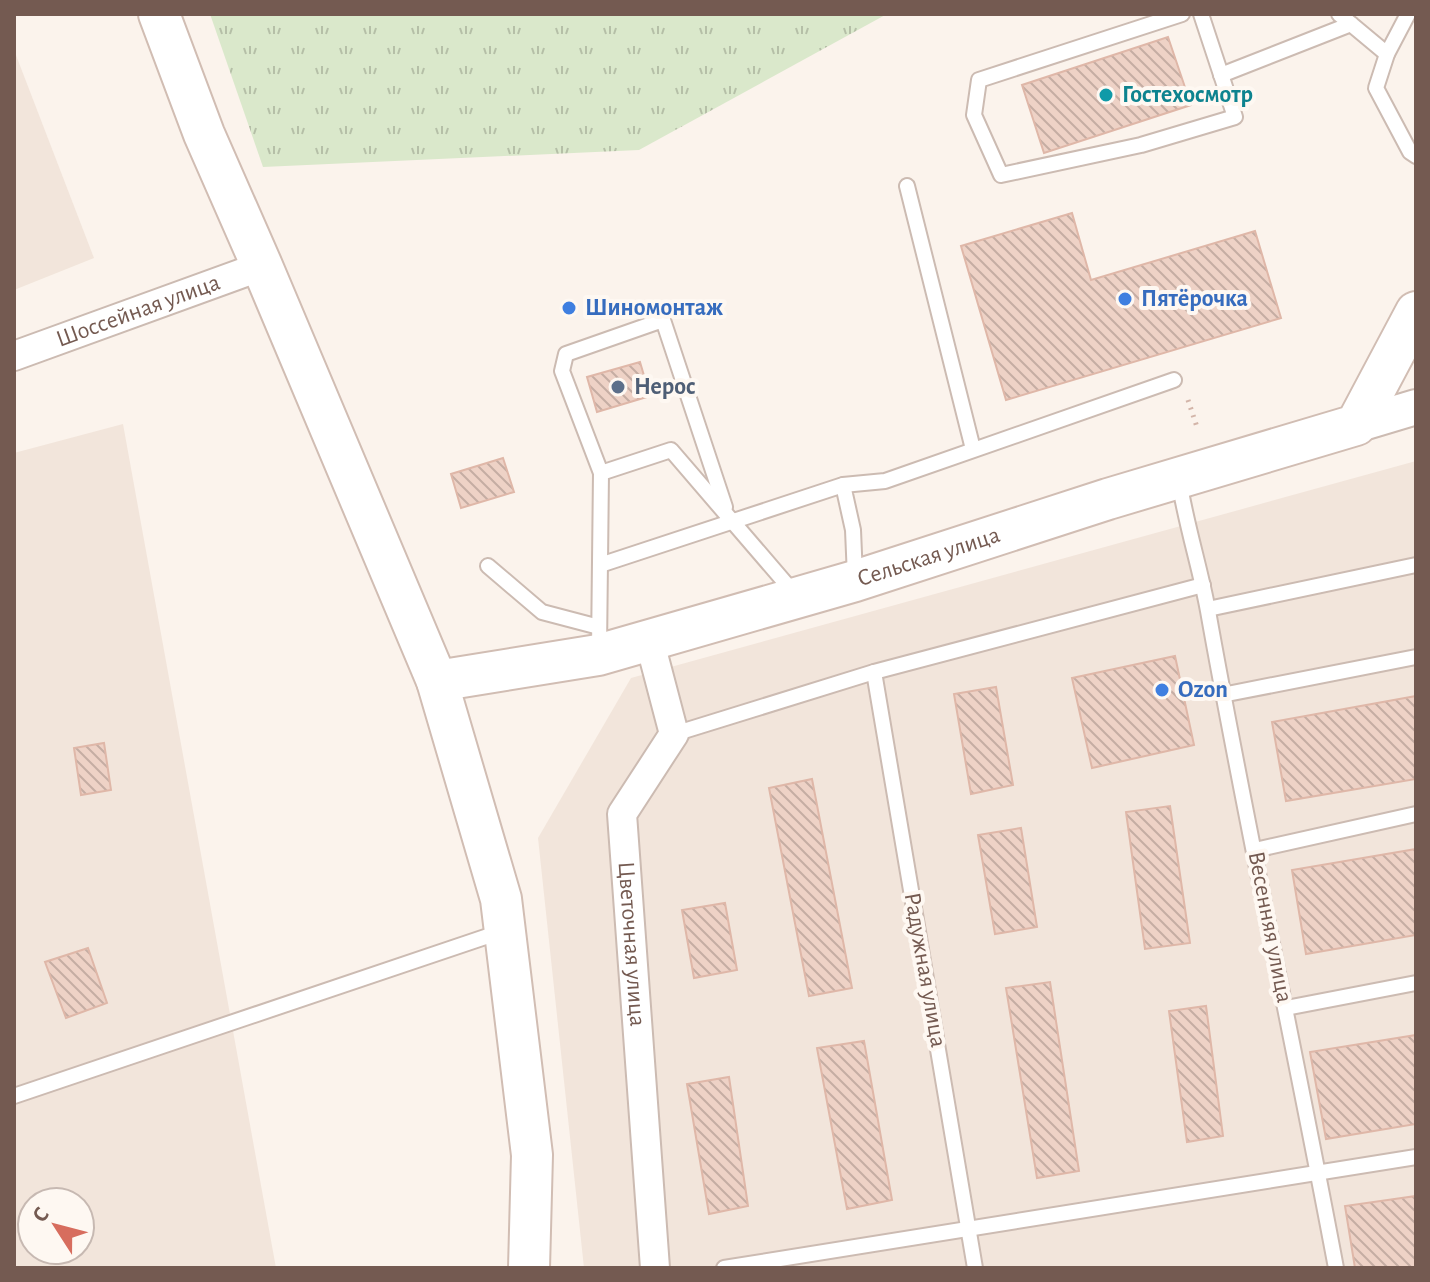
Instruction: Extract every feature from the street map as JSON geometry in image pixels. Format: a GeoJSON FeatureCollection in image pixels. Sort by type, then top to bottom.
{"type":"FeatureCollection","features":[{"type":"Feature","properties":{"kind":"main road"},"geometry":{"type":"LineString","coordinates":[[159,14],[204,134],[437,681],[501,899],[532,1155],[529,1268]]}},
{"type":"Feature","properties":{"kind":"main road"},"geometry":{"type":"LineString","coordinates":[[1356,425],[1416,312]]}},
{"type":"Feature","properties":{"kind":"main road","name":"Сельская улица"},"geometry":{"type":"LineString","coordinates":[[437,681],[599,641],[649,639],[855,581],[1356,425]]}},
{"type":"Feature","properties":{"kind":"street","name":"Шоссейная улица"},"geometry":{"type":"LineString","coordinates":[[14,356],[262,266]]}},
{"type":"Feature","properties":{"kind":"street","name":"Сельская улица"},"geometry":{"type":"LineString","coordinates":[[1356,425],[1416,407]]}},
{"type":"Feature","properties":{"kind":"street"},"geometry":{"type":"LineString","coordinates":[[649,639],[674,734]]}},
{"type":"Feature","properties":{"kind":"street","name":"Цветочная улица"},"geometry":{"type":"LineString","coordinates":[[655,1268],[622,814],[674,734]]}},
{"type":"Feature","properties":{"kind":"lane"},"geometry":{"type":"LineString","coordinates":[[1182,14],[979,80],[974,115],[1001,175],[1141,145],[1235,117],[1201,14]]}},
{"type":"Feature","properties":{"kind":"lane"},"geometry":{"type":"LineString","coordinates":[[1339,14],[1387,54]]}},
{"type":"Feature","properties":{"kind":"lane"},"geometry":{"type":"LineString","coordinates":[[1408,14],[1387,54],[1376,88],[1410,152],[1416,156]]}},
{"type":"Feature","properties":{"kind":"lane"},"geometry":{"type":"LineString","coordinates":[[1221,75],[1351,24]]}},
{"type":"Feature","properties":{"kind":"lane"},"geometry":{"type":"LineString","coordinates":[[907,186],[973,449]]}},
{"type":"Feature","properties":{"kind":"lane"},"geometry":{"type":"LineString","coordinates":[[488,566],[542,612],[599,641],[601,473],[562,371],[566,354],[663,320],[730,518]]}},
{"type":"Feature","properties":{"kind":"lane"},"geometry":{"type":"LineString","coordinates":[[600,565],[730,518],[843,485],[885,481],[1174,380]]}},
{"type":"Feature","properties":{"kind":"lane"},"geometry":{"type":"LineString","coordinates":[[601,473],[671,450],[797,596]]}},
{"type":"Feature","properties":{"kind":"lane","name":"Весенняя улица"},"geometry":{"type":"LineString","coordinates":[[1178,478],[1186,525],[1208,609],[1222,695],[1336,1268]]}},
{"type":"Feature","properties":{"kind":"lane"},"geometry":{"type":"LineString","coordinates":[[843,485],[853,530],[855,581]]}},
{"type":"Feature","properties":{"kind":"lane"},"geometry":{"type":"LineString","coordinates":[[1208,609],[1416,565]]}},
{"type":"Feature","properties":{"kind":"lane"},"geometry":{"type":"LineString","coordinates":[[674,734],[874,672],[1203,585]]}},
{"type":"Feature","properties":{"kind":"lane"},"geometry":{"type":"LineString","coordinates":[[1222,695],[1416,657]]}},
{"type":"Feature","properties":{"kind":"lane","name":"Радужная улица"},"geometry":{"type":"LineString","coordinates":[[874,672],[975,1268]]}},
{"type":"Feature","properties":{"kind":"lane"},"geometry":{"type":"LineString","coordinates":[[1255,850],[1416,814]]}},
{"type":"Feature","properties":{"kind":"lane"},"geometry":{"type":"LineString","coordinates":[[14,1096],[504,930]]}},
{"type":"Feature","properties":{"kind":"lane"},"geometry":{"type":"LineString","coordinates":[[1286,1008],[1416,983]]}},
{"type":"Feature","properties":{"kind":"lane"},"geometry":{"type":"LineString","coordinates":[[724,1268],[1416,1157]]}},
{"type":"Feature","properties":{"kind":"path"},"geometry":{"type":"LineString","coordinates":[[1187,393],[1198,430]]}},
{"type":"Feature","properties":{"kind":"shaded area"},"geometry":{"type":"Polygon","coordinates":[[[14,50],[94,258],[14,290],[14,50]]]}},
{"type":"Feature","properties":{"kind":"shaded area"},"geometry":{"type":"Polygon","coordinates":[[[123,424],[276,1268],[14,1268],[14,453],[123,424]]]}},
{"type":"Feature","properties":{"kind":"shaded area"},"geometry":{"type":"Polygon","coordinates":[[[1416,461],[1416,1268],[584,1268],[538,838],[631,678],[1416,461]]]}},
{"type":"Feature","properties":{"kind":"green space"},"geometry":{"type":"Polygon","coordinates":[[[210,14],[887,14],[639,150],[263,167],[210,14]]]}},
{"type":"Feature","properties":{"kind":"building","name":"Гостехосмотр"},"geometry":{"type":"Polygon","coordinates":[[[1168,37],[1191,105],[1044,153],[1022,85],[1168,37]]]}},
{"type":"Feature","properties":{"kind":"building","name":"Пятёрочка"},"geometry":{"type":"Polygon","coordinates":[[[1072,213],[1091,280],[1255,231],[1281,318],[1006,400],[961,246],[1072,213]]]}},
{"type":"Feature","properties":{"kind":"building","name":"Нерос"},"geometry":{"type":"Polygon","coordinates":[[[640,362],[650,396],[597,412],[587,377],[640,362]]]}},
{"type":"Feature","properties":{"kind":"building"},"geometry":{"type":"Polygon","coordinates":[[[503,458],[514,492],[461,508],[451,474],[503,458]]]}},
{"type":"Feature","properties":{"kind":"building"},"geometry":{"type":"Polygon","coordinates":[[[1175,656],[1194,745],[1092,768],[1072,678],[1175,656]]]}},
{"type":"Feature","properties":{"kind":"building"},"geometry":{"type":"Polygon","coordinates":[[[996,687],[1013,785],[971,794],[954,694],[996,687]]]}},
{"type":"Feature","properties":{"kind":"building"},"geometry":{"type":"Polygon","coordinates":[[[1416,696],[1416,779],[1286,801],[1272,722],[1416,696]]]}},
{"type":"Feature","properties":{"kind":"building"},"geometry":{"type":"Polygon","coordinates":[[[104,743],[111,790],[81,795],[74,748],[104,743]]]}},
{"type":"Feature","properties":{"kind":"building"},"geometry":{"type":"Polygon","coordinates":[[[812,779],[852,988],[809,996],[769,788],[812,779]]]}},
{"type":"Feature","properties":{"kind":"building"},"geometry":{"type":"Polygon","coordinates":[[[1170,806],[1190,943],[1145,949],[1126,812],[1170,806]]]}},
{"type":"Feature","properties":{"kind":"building"},"geometry":{"type":"Polygon","coordinates":[[[1021,828],[1037,927],[995,934],[978,835],[1021,828]]]}},
{"type":"Feature","properties":{"kind":"building"},"geometry":{"type":"Polygon","coordinates":[[[1416,849],[1416,935],[1306,954],[1292,870],[1416,849]]]}},
{"type":"Feature","properties":{"kind":"building"},"geometry":{"type":"Polygon","coordinates":[[[725,903],[737,970],[694,978],[682,910],[725,903]]]}},
{"type":"Feature","properties":{"kind":"building"},"geometry":{"type":"Polygon","coordinates":[[[88,948],[107,1003],[66,1018],[45,962],[88,948]]]}},
{"type":"Feature","properties":{"kind":"building"},"geometry":{"type":"Polygon","coordinates":[[[1050,982],[1079,1171],[1037,1178],[1006,988],[1050,982]]]}},
{"type":"Feature","properties":{"kind":"building"},"geometry":{"type":"Polygon","coordinates":[[[1206,1006],[1223,1136],[1187,1142],[1169,1011],[1206,1006]]]}},
{"type":"Feature","properties":{"kind":"building"},"geometry":{"type":"Polygon","coordinates":[[[1416,1035],[1416,1124],[1326,1139],[1310,1052],[1416,1035]]]}},
{"type":"Feature","properties":{"kind":"building"},"geometry":{"type":"Polygon","coordinates":[[[864,1041],[892,1200],[847,1209],[817,1048],[864,1041]]]}},
{"type":"Feature","properties":{"kind":"building"},"geometry":{"type":"Polygon","coordinates":[[[729,1077],[748,1206],[709,1214],[687,1084],[729,1077]]]}},
{"type":"Feature","properties":{"kind":"building"},"geometry":{"type":"Polygon","coordinates":[[[1416,1196],[1416,1268],[1355,1268],[1345,1206],[1416,1196]]]}},
{"type":"Feature","properties":{"kind":"place","name":"Гостехосмотр"},"geometry":{"type":"Point","coordinates":[1106,95]}},
{"type":"Feature","properties":{"kind":"place","name":"Пятёрочка"},"geometry":{"type":"Point","coordinates":[1125,299]}},
{"type":"Feature","properties":{"kind":"place","name":"Шиномонтаж"},"geometry":{"type":"Point","coordinates":[569,308]}},
{"type":"Feature","properties":{"kind":"place","name":"Нерос"},"geometry":{"type":"Point","coordinates":[618,387]}},
{"type":"Feature","properties":{"kind":"place","name":"Ozon"},"geometry":{"type":"Point","coordinates":[1162,690]}}]}
